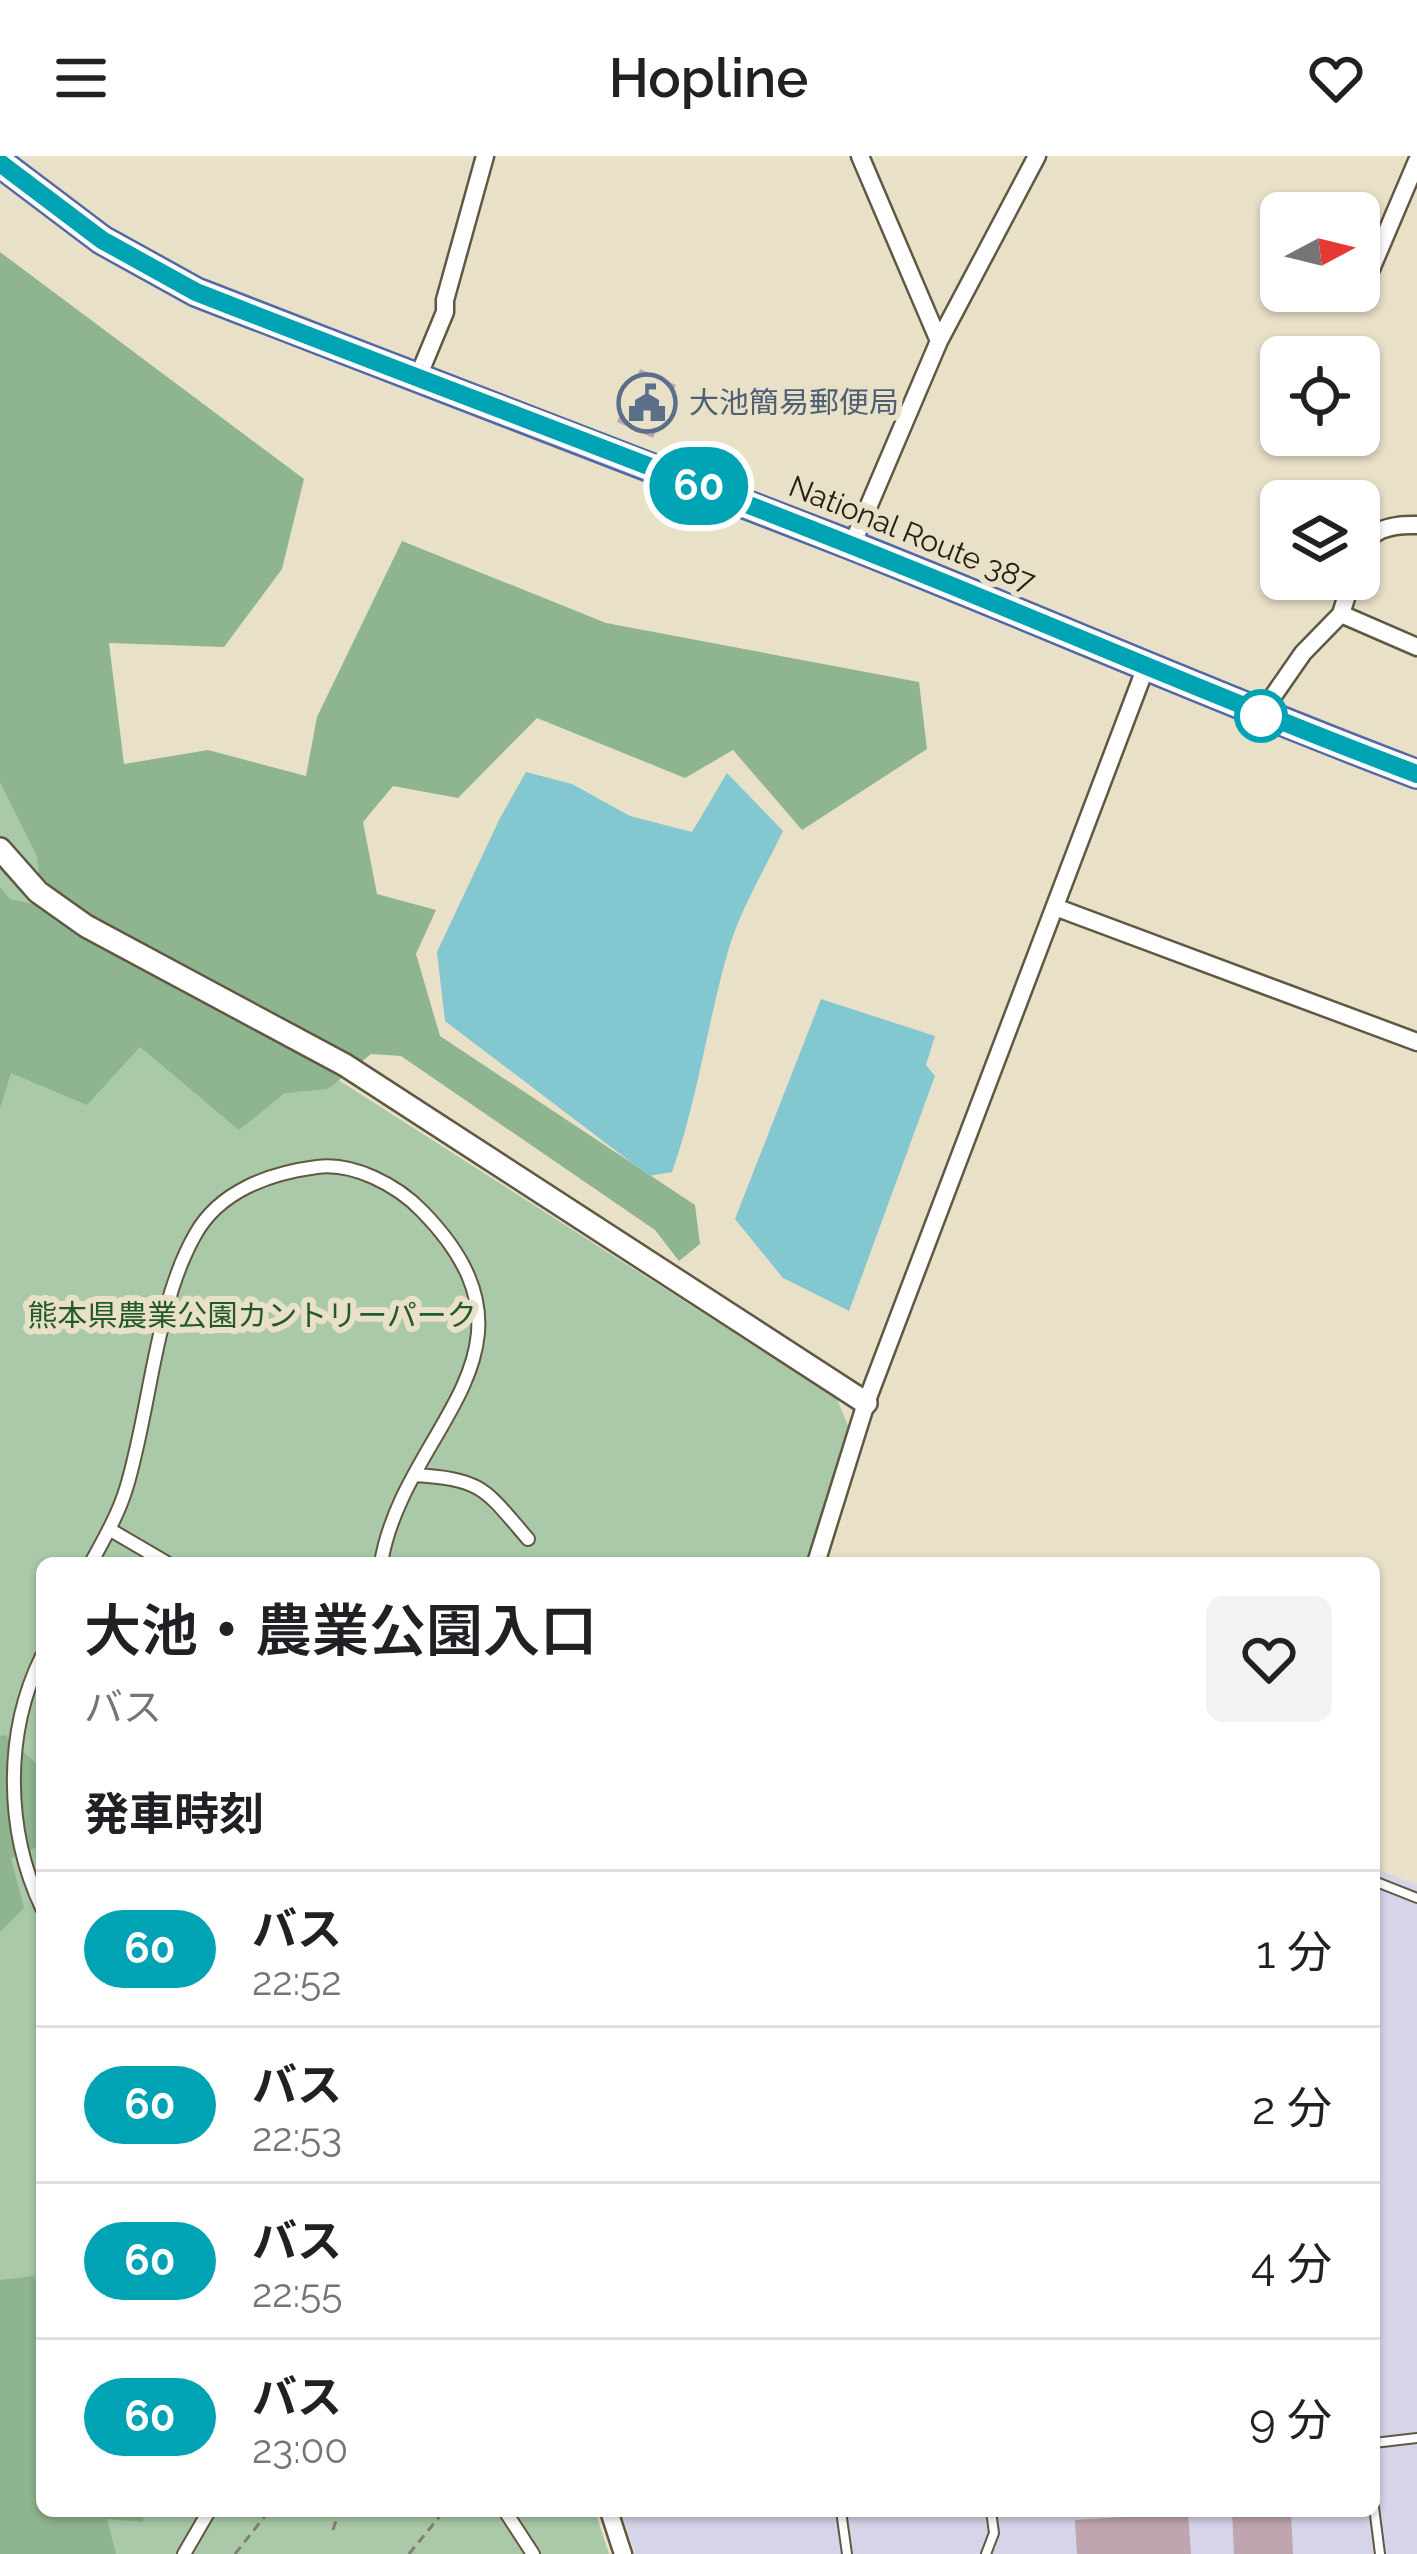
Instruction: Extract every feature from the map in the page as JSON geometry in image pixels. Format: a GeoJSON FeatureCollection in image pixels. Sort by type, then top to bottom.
{"type":"FeatureCollection","features":[{"type":"Feature","properties":{"kind":"highway","name":"National Route 387"},"geometry":{"type":"LineString","coordinates":[[0,163],[102,240],[196,292],[852,545],[1147,664],[1260,715],[1417,774]]}},
{"type":"Feature","properties":{"kind":"street"},"geometry":{"type":"LineString","coordinates":[[418,377],[445,312],[485,156]]}},
{"type":"Feature","properties":{"kind":"street"},"geometry":{"type":"LineString","coordinates":[[860,156],[938,341]]}},
{"type":"Feature","properties":{"kind":"street"},"geometry":{"type":"LineString","coordinates":[[852,545],[938,341],[1037,156]]}},
{"type":"Feature","properties":{"kind":"street"},"geometry":{"type":"LineString","coordinates":[[1380,248],[1417,161]]}},
{"type":"Feature","properties":{"kind":"street"},"geometry":{"type":"LineString","coordinates":[[1380,529],[1417,525]]}},
{"type":"Feature","properties":{"kind":"street"},"geometry":{"type":"LineString","coordinates":[[1260,715],[1303,653],[1341,614],[1345,600]]}},
{"type":"Feature","properties":{"kind":"street"},"geometry":{"type":"LineString","coordinates":[[1341,614],[1417,647]]}},
{"type":"Feature","properties":{"kind":"street"},"geometry":{"type":"LineString","coordinates":[[818,1557],[866,1403],[1147,664]]}},
{"type":"Feature","properties":{"kind":"street"},"geometry":{"type":"LineString","coordinates":[[0,849],[38,892],[86,926],[345,1065],[866,1403]]}},
{"type":"Feature","properties":{"kind":"street"},"geometry":{"type":"LineString","coordinates":[[1055,907],[1417,1042]]}},
{"type":"Feature","properties":{"kind":"street"},"geometry":{"type":"LineString","coordinates":[[94,1557],[126,1492],[174,1288],[196,1232],[236,1191],[282,1172],[328,1165],[371,1175],[418,1206],[454,1246],[474,1288],[478,1334],[470,1375],[414,1475],[382,1557]]}},
{"type":"Feature","properties":{"kind":"street"},"geometry":{"type":"LineString","coordinates":[[414,1475],[483,1488],[528,1539]]}},
{"type":"Feature","properties":{"kind":"street"},"geometry":{"type":"LineString","coordinates":[[110,1529],[157,1557]]}},
{"type":"Feature","properties":{"kind":"street"},"geometry":{"type":"LineString","coordinates":[[36,1668],[7,1756],[21,1846],[36,1888]]}},
{"type":"Feature","properties":{"kind":"street"},"geometry":{"type":"LineString","coordinates":[[184,2554],[206,2517]]}},
{"type":"Feature","properties":{"kind":"street"},"geometry":{"type":"LineString","coordinates":[[509,2517],[533,2554]]}},
{"type":"Feature","properties":{"kind":"street"},"geometry":{"type":"LineString","coordinates":[[611,2517],[623,2554]]}},
{"type":"Feature","properties":{"kind":"lane"},"geometry":{"type":"LineString","coordinates":[[1380,1883],[1417,1898]]}},
{"type":"Feature","properties":{"kind":"lane"},"geometry":{"type":"LineString","coordinates":[[1380,2442],[1417,2438]]}},
{"type":"Feature","properties":{"kind":"lane"},"geometry":{"type":"LineString","coordinates":[[842,2517],[847,2554]]}},
{"type":"Feature","properties":{"kind":"lane"},"geometry":{"type":"LineString","coordinates":[[986,2554],[994,2533],[993,2517]]}},
{"type":"Feature","properties":{"kind":"lane"},"geometry":{"type":"LineString","coordinates":[[1375,2517],[1380,2554]]}},
{"type":"Feature","properties":{"kind":"path"},"geometry":{"type":"LineString","coordinates":[[235,2554],[264,2517]]}},
{"type":"Feature","properties":{"kind":"path"},"geometry":{"type":"LineString","coordinates":[[333,2530],[338,2517]]}},
{"type":"Feature","properties":{"kind":"path"},"geometry":{"type":"LineString","coordinates":[[409,2554],[438,2517]]}},
{"type":"Feature","properties":{"kind":"shaded area"},"geometry":{"type":"Polygon","coordinates":[[[1380,1870],[1417,1885],[1417,2554],[635,2554],[623,2517],[1380,2517],[1380,1870]]]}},
{"type":"Feature","properties":{"kind":"green space"},"geometry":{"type":"Polygon","coordinates":[[[0,252],[304,479],[282,569],[224,647],[109,643],[124,764],[208,750],[306,776],[317,717],[402,541],[606,623],[919,682],[927,749],[802,830],[733,750],[685,778],[537,718],[458,798],[393,786],[363,822],[377,894],[436,910],[416,954],[440,1036],[695,1205],[700,1244],[679,1261],[655,1230],[401,1056],[371,1054],[328,1089],[285,1093],[239,1130],[140,1047],[87,1105],[11,1073],[0,1108],[0,887],[10,899],[42,906],[37,856],[0,782],[0,252]]]}},
{"type":"Feature","properties":{"kind":"green space","name":"熊本県農業公園カントリーパーク"},"geometry":{"type":"Polygon","coordinates":[[[0,282],[88,624],[111,957],[340,1081],[837,1399],[849,1428],[807,1557],[36,1557],[36,2517],[597,2517],[609,2554],[0,2554],[0,282]]]}},
{"type":"Feature","properties":{"kind":"green space"},"geometry":{"type":"Polygon","coordinates":[[[5,1735],[36,1763],[36,1848],[11,1858],[24,1908],[0,1932],[0,1736],[5,1735]]]}},
{"type":"Feature","properties":{"kind":"green space"},"geometry":{"type":"Polygon","coordinates":[[[34,2276],[36,2282],[36,2517],[143,2517],[143,2522],[107,2519],[116,2554],[0,2554],[0,2280],[34,2276]]]}},
{"type":"Feature","properties":{"kind":"water"},"geometry":{"type":"Polygon","coordinates":[[[526,772],[572,784],[630,816],[692,832],[727,773],[783,831],[729,948],[672,1172],[649,1176],[445,1021],[437,952],[526,772]]]}},
{"type":"Feature","properties":{"kind":"water"},"geometry":{"type":"Polygon","coordinates":[[[821,999],[935,1036],[926,1065],[935,1076],[849,1311],[783,1278],[735,1219],[821,999]]]}},
{"type":"Feature","properties":{"kind":"building","name":"大池簡易郵便局"},"geometry":{"type":"Polygon","coordinates":[[[640,369],[676,385],[653,438],[617,422],[640,369]]]}},
{"type":"Feature","properties":{"kind":"building"},"geometry":{"type":"Polygon","coordinates":[[[1188,2517],[1191,2554],[1077,2554],[1075,2520],[1188,2517]]]}},
{"type":"Feature","properties":{"kind":"building"},"geometry":{"type":"Polygon","coordinates":[[[1232,2517],[1291,2517],[1293,2554],[1234,2554],[1232,2517]]]}},
{"type":"Feature","properties":{"kind":"bus line","name":"60"},"geometry":{"type":"LineString","coordinates":[[0,163],[102,240],[196,292],[852,545],[1147,664],[1260,715],[1417,774]]}},
{"type":"Feature","properties":{"kind":"place","name":"大池簡易郵便局"},"geometry":{"type":"Point","coordinates":[647,403]}}]}
